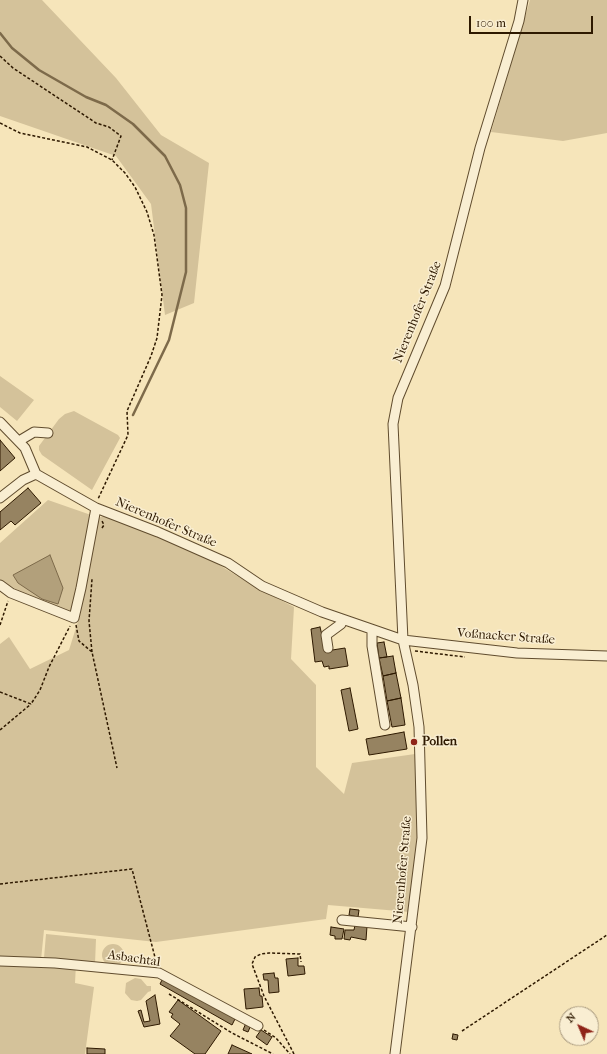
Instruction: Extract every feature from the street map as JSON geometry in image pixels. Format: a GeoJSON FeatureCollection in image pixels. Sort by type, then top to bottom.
{"type":"FeatureCollection","features":[{"type":"Feature","properties":{"kind":"street","name":"Nierenhofer Straße"},"geometry":{"type":"LineString","coordinates":[[395,1054],[422,838],[419,727],[413,685],[403,640],[393,424],[395,411],[410,369],[445,286],[480,148],[519,21],[523,0]]}},
{"type":"Feature","properties":{"kind":"street"},"geometry":{"type":"LineString","coordinates":[[1,426],[25,448],[36,474],[97,508]]}},
{"type":"Feature","properties":{"kind":"street"},"geometry":{"type":"LineString","coordinates":[[19,441],[34,432],[48,433]]}},
{"type":"Feature","properties":{"kind":"street"},"geometry":{"type":"LineString","coordinates":[[0,498],[23,480],[36,474]]}},
{"type":"Feature","properties":{"kind":"street","name":"Nierenhofer Straße"},"geometry":{"type":"LineString","coordinates":[[74,618],[97,508],[207,553],[228,563],[262,586],[342,619],[403,640]]}},
{"type":"Feature","properties":{"kind":"street"},"geometry":{"type":"LineString","coordinates":[[0,585],[11,593],[74,618]]}},
{"type":"Feature","properties":{"kind":"street"},"geometry":{"type":"LineString","coordinates":[[328,648],[326,635],[341,624],[342,619]]}},
{"type":"Feature","properties":{"kind":"street"},"geometry":{"type":"LineString","coordinates":[[372,630],[372,646],[385,725]]}},
{"type":"Feature","properties":{"kind":"street","name":"Voßnacker Straße"},"geometry":{"type":"LineString","coordinates":[[403,640],[518,653],[607,656]]}},
{"type":"Feature","properties":{"kind":"street"},"geometry":{"type":"LineString","coordinates":[[342,920],[412,927]]}},
{"type":"Feature","properties":{"kind":"street","name":"Asbachtal"},"geometry":{"type":"LineString","coordinates":[[0,961],[55,963],[159,973],[258,1026]]}},
{"type":"Feature","properties":{"kind":"path"},"geometry":{"type":"LineString","coordinates":[[0,56],[13,68],[96,123],[110,127],[121,136],[112,160]]}},
{"type":"Feature","properties":{"kind":"path"},"geometry":{"type":"LineString","coordinates":[[0,123],[20,133],[86,147],[112,160],[135,186],[147,212],[156,250],[162,295],[161,308],[156,338],[151,356],[127,411],[128,435],[98,499],[97,508],[104,525],[100,529]]}},
{"type":"Feature","properties":{"kind":"path"},"geometry":{"type":"LineString","coordinates":[[93,575],[89,621],[92,652],[117,768]]}},
{"type":"Feature","properties":{"kind":"path"},"geometry":{"type":"LineString","coordinates":[[0,625],[11,593]]}},
{"type":"Feature","properties":{"kind":"path"},"geometry":{"type":"LineString","coordinates":[[74,618],[78,628],[79,641],[92,652]]}},
{"type":"Feature","properties":{"kind":"path"},"geometry":{"type":"LineString","coordinates":[[0,730],[31,704],[40,690],[49,667],[74,618]]}},
{"type":"Feature","properties":{"kind":"path"},"geometry":{"type":"LineString","coordinates":[[0,692],[31,704]]}},
{"type":"Feature","properties":{"kind":"path"},"geometry":{"type":"LineString","coordinates":[[0,884],[132,869],[159,973]]}},
{"type":"Feature","properties":{"kind":"path"},"geometry":{"type":"LineString","coordinates":[[462,1031],[607,935]]}},
{"type":"Feature","properties":{"kind":"path"},"geometry":{"type":"LineString","coordinates":[[294,1054],[264,996],[252,964],[255,957],[265,954],[300,954],[301,962]]}},
{"type":"Feature","properties":{"kind":"path"},"geometry":{"type":"LineString","coordinates":[[169,994],[232,1033],[274,1054]]}},
{"type":"Feature","properties":{"kind":"path"},"geometry":{"type":"LineString","coordinates":[[258,1026],[276,1038],[290,1054]]}},
{"type":"Feature","properties":{"kind":"shaded area"},"geometry":{"type":"Polygon","coordinates":[[[0,0],[42,0],[116,78],[161,135],[209,163],[194,303],[165,315],[151,204],[116,156],[0,116],[0,0]]]}},
{"type":"Feature","properties":{"kind":"shaded area"},"geometry":{"type":"Polygon","coordinates":[[[530,0],[607,0],[607,133],[563,141],[491,132],[530,0]]]}},
{"type":"Feature","properties":{"kind":"shaded area"},"geometry":{"type":"Polygon","coordinates":[[[0,376],[34,400],[17,421],[0,407],[0,376]]]}},
{"type":"Feature","properties":{"kind":"shaded area"},"geometry":{"type":"Polygon","coordinates":[[[74,411],[118,435],[120,438],[92,490],[42,455],[39,450],[39,446],[59,419],[65,414],[74,411]]]}},
{"type":"Feature","properties":{"kind":"shaded area"},"geometry":{"type":"Polygon","coordinates":[[[48,500],[91,515],[71,615],[42,604],[0,580],[0,543],[48,500]]]}},
{"type":"Feature","properties":{"kind":"shaded area"},"geometry":{"type":"Polygon","coordinates":[[[106,515],[195,550],[255,587],[294,607],[291,659],[316,685],[316,767],[344,794],[352,763],[415,754],[418,838],[410,912],[328,905],[326,919],[156,942],[44,930],[41,960],[76,964],[75,983],[94,987],[85,1054],[0,1054],[0,644],[9,637],[30,669],[69,650],[80,615],[96,519],[106,515]]]}},
{"type":"Feature","properties":{"kind":"shaded area"},"geometry":{"type":"Polygon","coordinates":[[[50,555],[63,588],[58,604],[42,599],[18,583],[13,575],[50,555]]]}},
{"type":"Feature","properties":{"kind":"shaded area"},"geometry":{"type":"Polygon","coordinates":[[[46,934],[96,939],[95,964],[44,958],[46,934]]]}},
{"type":"Feature","properties":{"kind":"shaded area"},"geometry":{"type":"Polygon","coordinates":[[[113,944],[121,947],[124,955],[121,963],[113,966],[105,963],[102,955],[105,947],[113,944]]]}},
{"type":"Feature","properties":{"kind":"shaded area"},"geometry":{"type":"Polygon","coordinates":[[[135,978],[141,979],[147,986],[151,986],[151,991],[148,992],[141,1000],[137,1001],[131,1000],[125,993],[126,983],[135,978]]]}},
{"type":"Feature","properties":{"kind":"building"},"geometry":{"type":"Polygon","coordinates":[[[0,440],[15,458],[0,471],[0,440]]]}},
{"type":"Feature","properties":{"kind":"building"},"geometry":{"type":"Polygon","coordinates":[[[28,488],[41,503],[15,525],[11,521],[0,530],[0,512],[28,488]]]}},
{"type":"Feature","properties":{"kind":"building"},"geometry":{"type":"Polygon","coordinates":[[[320,627],[326,651],[345,648],[348,666],[329,669],[329,666],[324,667],[322,661],[315,662],[311,629],[320,627]]]}},
{"type":"Feature","properties":{"kind":"building"},"geometry":{"type":"Polygon","coordinates":[[[384,642],[387,657],[379,658],[377,643],[384,642]]]}},
{"type":"Feature","properties":{"kind":"building"},"geometry":{"type":"Polygon","coordinates":[[[393,656],[396,673],[383,676],[379,658],[393,656]]]}},
{"type":"Feature","properties":{"kind":"building"},"geometry":{"type":"Polygon","coordinates":[[[396,673],[401,698],[387,701],[383,676],[396,673]]]}},
{"type":"Feature","properties":{"kind":"building"},"geometry":{"type":"Polygon","coordinates":[[[350,688],[358,729],[349,731],[341,690],[350,688]]]}},
{"type":"Feature","properties":{"kind":"building"},"geometry":{"type":"Polygon","coordinates":[[[401,698],[405,725],[392,727],[387,701],[401,698]]]}},
{"type":"Feature","properties":{"kind":"building"},"geometry":{"type":"Polygon","coordinates":[[[404,732],[407,749],[369,755],[366,739],[404,732]]]}},
{"type":"Feature","properties":{"kind":"building"},"geometry":{"type":"Polygon","coordinates":[[[350,909],[359,910],[358,917],[349,915],[350,909]]]}},
{"type":"Feature","properties":{"kind":"building"},"geometry":{"type":"Polygon","coordinates":[[[355,925],[367,926],[366,940],[351,937],[350,940],[344,939],[345,930],[354,930],[355,925]]]}},
{"type":"Feature","properties":{"kind":"building"},"geometry":{"type":"Polygon","coordinates":[[[331,927],[344,929],[342,939],[335,939],[335,936],[330,935],[331,927]]]}},
{"type":"Feature","properties":{"kind":"building"},"geometry":{"type":"Polygon","coordinates":[[[298,958],[298,966],[304,966],[305,974],[288,976],[286,959],[298,958]]]}},
{"type":"Feature","properties":{"kind":"building"},"geometry":{"type":"Polygon","coordinates":[[[274,973],[275,978],[278,978],[279,992],[269,993],[268,980],[264,980],[263,974],[274,973]]]}},
{"type":"Feature","properties":{"kind":"building"},"geometry":{"type":"Polygon","coordinates":[[[163,978],[236,1017],[232,1025],[160,984],[163,978]]]}},
{"type":"Feature","properties":{"kind":"building"},"geometry":{"type":"Polygon","coordinates":[[[259,988],[260,996],[262,996],[263,1007],[246,1009],[244,989],[259,988]]]}},
{"type":"Feature","properties":{"kind":"building"},"geometry":{"type":"Polygon","coordinates":[[[155,995],[160,1024],[144,1027],[138,1011],[141,1010],[144,1022],[150,1021],[146,1001],[155,995]]]}},
{"type":"Feature","properties":{"kind":"building"},"geometry":{"type":"Polygon","coordinates":[[[178,1000],[221,1031],[205,1054],[195,1054],[170,1036],[180,1024],[171,1017],[173,1014],[169,1012],[178,1000]]]}},
{"type":"Feature","properties":{"kind":"building"},"geometry":{"type":"Polygon","coordinates":[[[246,1023],[251,1025],[248,1032],[243,1030],[246,1023]]]}},
{"type":"Feature","properties":{"kind":"building"},"geometry":{"type":"Polygon","coordinates":[[[261,1030],[272,1037],[267,1045],[256,1037],[261,1030]]]}},
{"type":"Feature","properties":{"kind":"building"},"geometry":{"type":"Polygon","coordinates":[[[453,1034],[458,1035],[457,1040],[452,1039],[453,1034]]]}},
{"type":"Feature","properties":{"kind":"building"},"geometry":{"type":"Polygon","coordinates":[[[232,1045],[252,1054],[228,1054],[232,1045]]]}},
{"type":"Feature","properties":{"kind":"building"},"geometry":{"type":"Polygon","coordinates":[[[87,1048],[105,1049],[105,1054],[87,1054],[87,1048]]]}},
{"type":"Feature","properties":{"kind":"waterway"},"geometry":{"type":"LineString","coordinates":[[0,33],[12,48],[39,70],[86,97],[106,105],[133,124],[165,156],[180,185],[186,208],[186,272],[169,340],[133,415]]}},
{"type":"Feature","properties":{"kind":"place","name":"Pollen"},"geometry":{"type":"Point","coordinates":[414,742]}}]}
